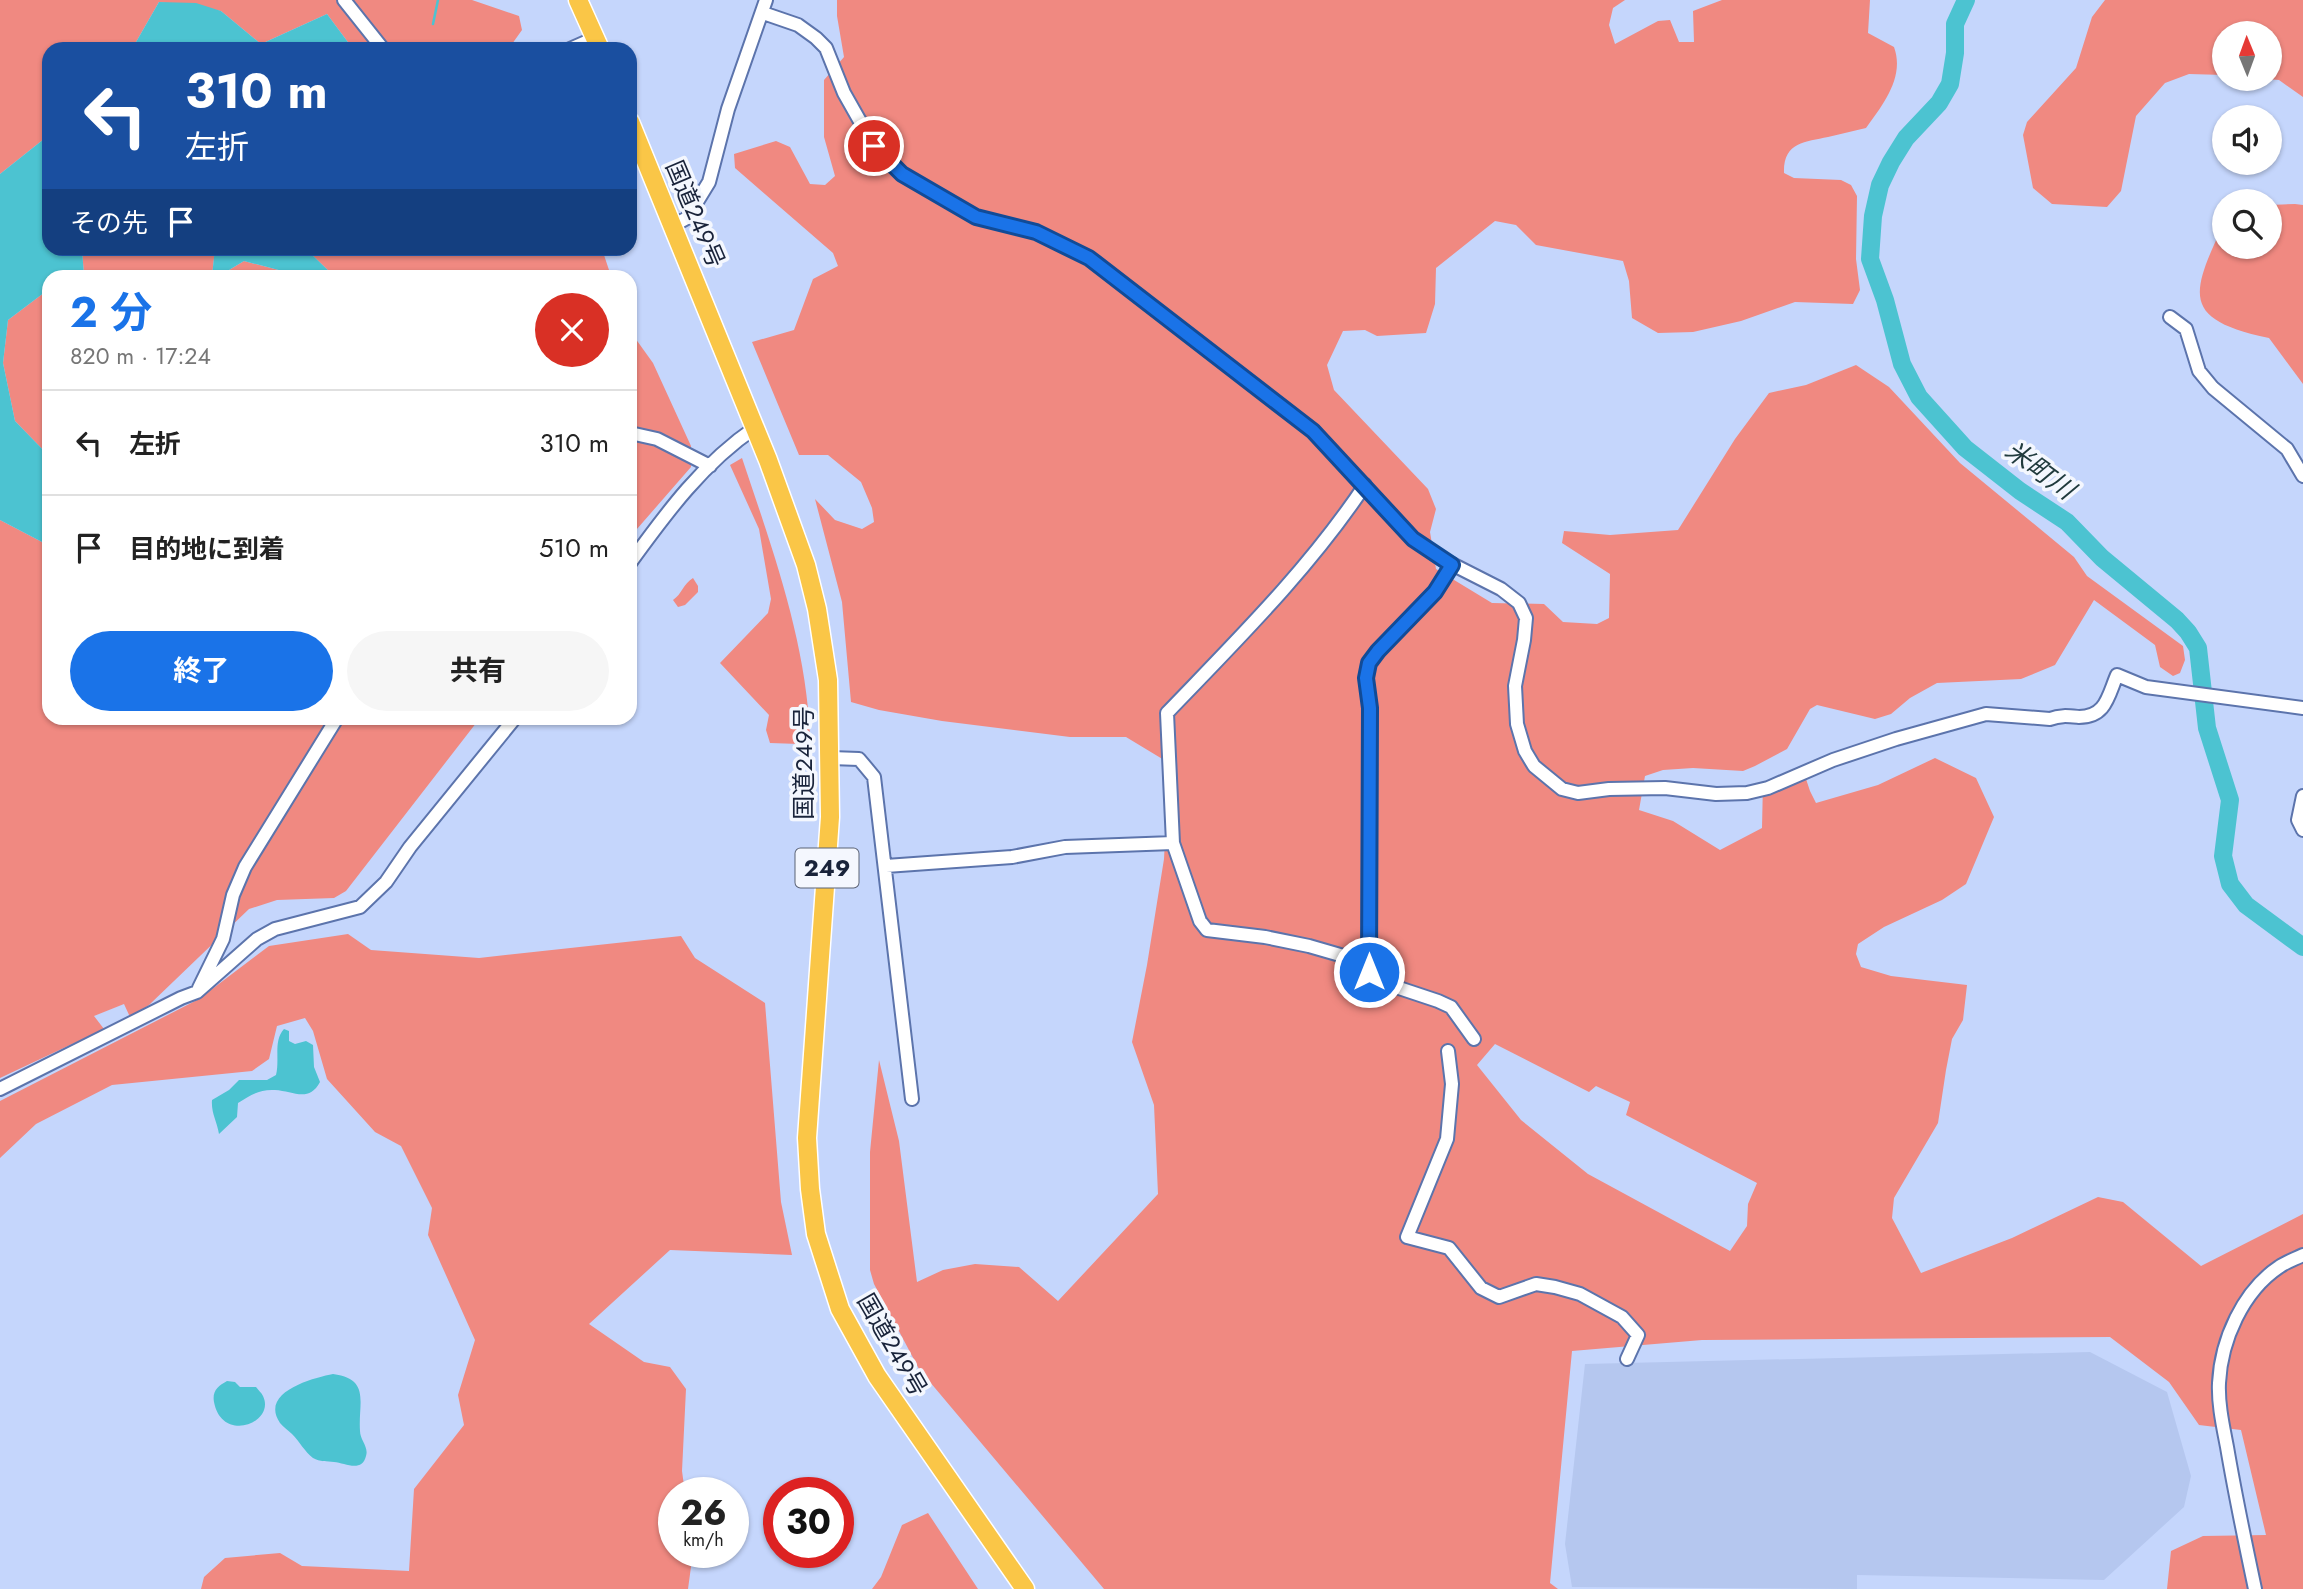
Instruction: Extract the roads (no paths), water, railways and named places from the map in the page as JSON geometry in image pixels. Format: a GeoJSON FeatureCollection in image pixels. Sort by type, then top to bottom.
{"type":"FeatureCollection","features":[{"type":"Feature","properties":{"kind":"highway"},"geometry":{"type":"LineString","coordinates":[[578,0],[597,42]]}},
{"type":"Feature","properties":{"kind":"highway","name":"国道249号"},"geometry":{"type":"LineString","coordinates":[[637,138],[756,427],[806,565],[817,609],[828,680],[831,758],[830,817],[807,1138],[816,1234],[840,1308],[877,1377],[1025,1589]]}},
{"type":"Feature","properties":{"kind":"street"},"geometry":{"type":"LineString","coordinates":[[344,0],[377,42]]}},
{"type":"Feature","properties":{"kind":"street"},"geometry":{"type":"LineString","coordinates":[[674,225],[687,218],[709,182],[729,109],[765,6],[816,37],[826,48],[844,93],[874,146],[902,174],[976,217],[1036,232],[1089,258],[1313,431],[1413,539],[1452,565],[1500,589],[1519,603],[1525,618],[1524,640],[1515,686],[1517,724],[1525,751],[1534,766],[1555,784],[1578,793],[1609,789],[1665,788],[1716,794],[1747,793],[1768,788],[1833,760],[1896,739],[1986,714],[2050,719],[2096,714],[2102,708],[2117,675],[2146,687],[2303,708]]}},
{"type":"Feature","properties":{"kind":"street"},"geometry":{"type":"LineString","coordinates":[[2170,317],[2186,329],[2199,371],[2213,388],[2287,449],[2303,476]]}},
{"type":"Feature","properties":{"kind":"street"},"geometry":{"type":"LineString","coordinates":[[637,554],[696,478],[728,446],[756,427]]}},
{"type":"Feature","properties":{"kind":"street"},"geometry":{"type":"LineString","coordinates":[[637,435],[657,439],[710,466]]}},
{"type":"Feature","properties":{"kind":"street"},"geometry":{"type":"LineString","coordinates":[[1365,485],[1322,545],[1167,713],[1173,843],[1200,920],[1207,930],[1265,937],[1347,957],[1378,981],[1438,1000],[1451,1007],[1474,1039]]}},
{"type":"Feature","properties":{"kind":"street"},"geometry":{"type":"LineString","coordinates":[[1369,972],[1370,708],[1366,678],[1369,663],[1435,592],[1452,565]]}},
{"type":"Feature","properties":{"kind":"street"},"geometry":{"type":"LineString","coordinates":[[197,992],[223,939],[233,895],[245,867],[333,725]]}},
{"type":"Feature","properties":{"kind":"street"},"geometry":{"type":"LineString","coordinates":[[0,1089],[197,992],[257,939],[275,929],[360,907],[386,882],[410,847],[509,725]]}},
{"type":"Feature","properties":{"kind":"street"},"geometry":{"type":"LineString","coordinates":[[831,758],[859,759],[874,777],[912,1099]]}},
{"type":"Feature","properties":{"kind":"street"},"geometry":{"type":"LineString","coordinates":[[2303,796],[2298,820],[2303,830]]}},
{"type":"Feature","properties":{"kind":"street"},"geometry":{"type":"LineString","coordinates":[[886,866],[1012,857],[1065,848],[1173,843]]}},
{"type":"Feature","properties":{"kind":"street"},"geometry":{"type":"LineString","coordinates":[[1448,1051],[1452,1084],[1447,1139],[1407,1237],[1449,1248],[1481,1288],[1499,1297],[1536,1284],[1555,1287],[1580,1294],[1622,1317],[1638,1335],[1626,1359]]}},
{"type":"Feature","properties":{"kind":"street"},"geometry":{"type":"LineString","coordinates":[[2255,1589],[2221,1414],[2221,1359],[2232,1328],[2245,1303],[2279,1266],[2303,1255]]}},
{"type":"Feature","properties":{"kind":"waterway"},"geometry":{"type":"LineString","coordinates":[[433,24],[438,0]]}},
{"type":"Feature","properties":{"kind":"waterway","name":"米町川"},"geometry":{"type":"LineString","coordinates":[[1966,0],[1955,24],[1955,53],[1950,84],[1939,103],[1906,138],[1891,162],[1880,185],[1873,216],[1870,259],[1885,300],[1902,364],[1919,397],[1965,448],[2020,491],[2067,522],[2102,558],[2188,632],[2198,648],[2207,728],[2230,800],[2223,856],[2230,884],[2246,905],[2303,947]]}}]}
